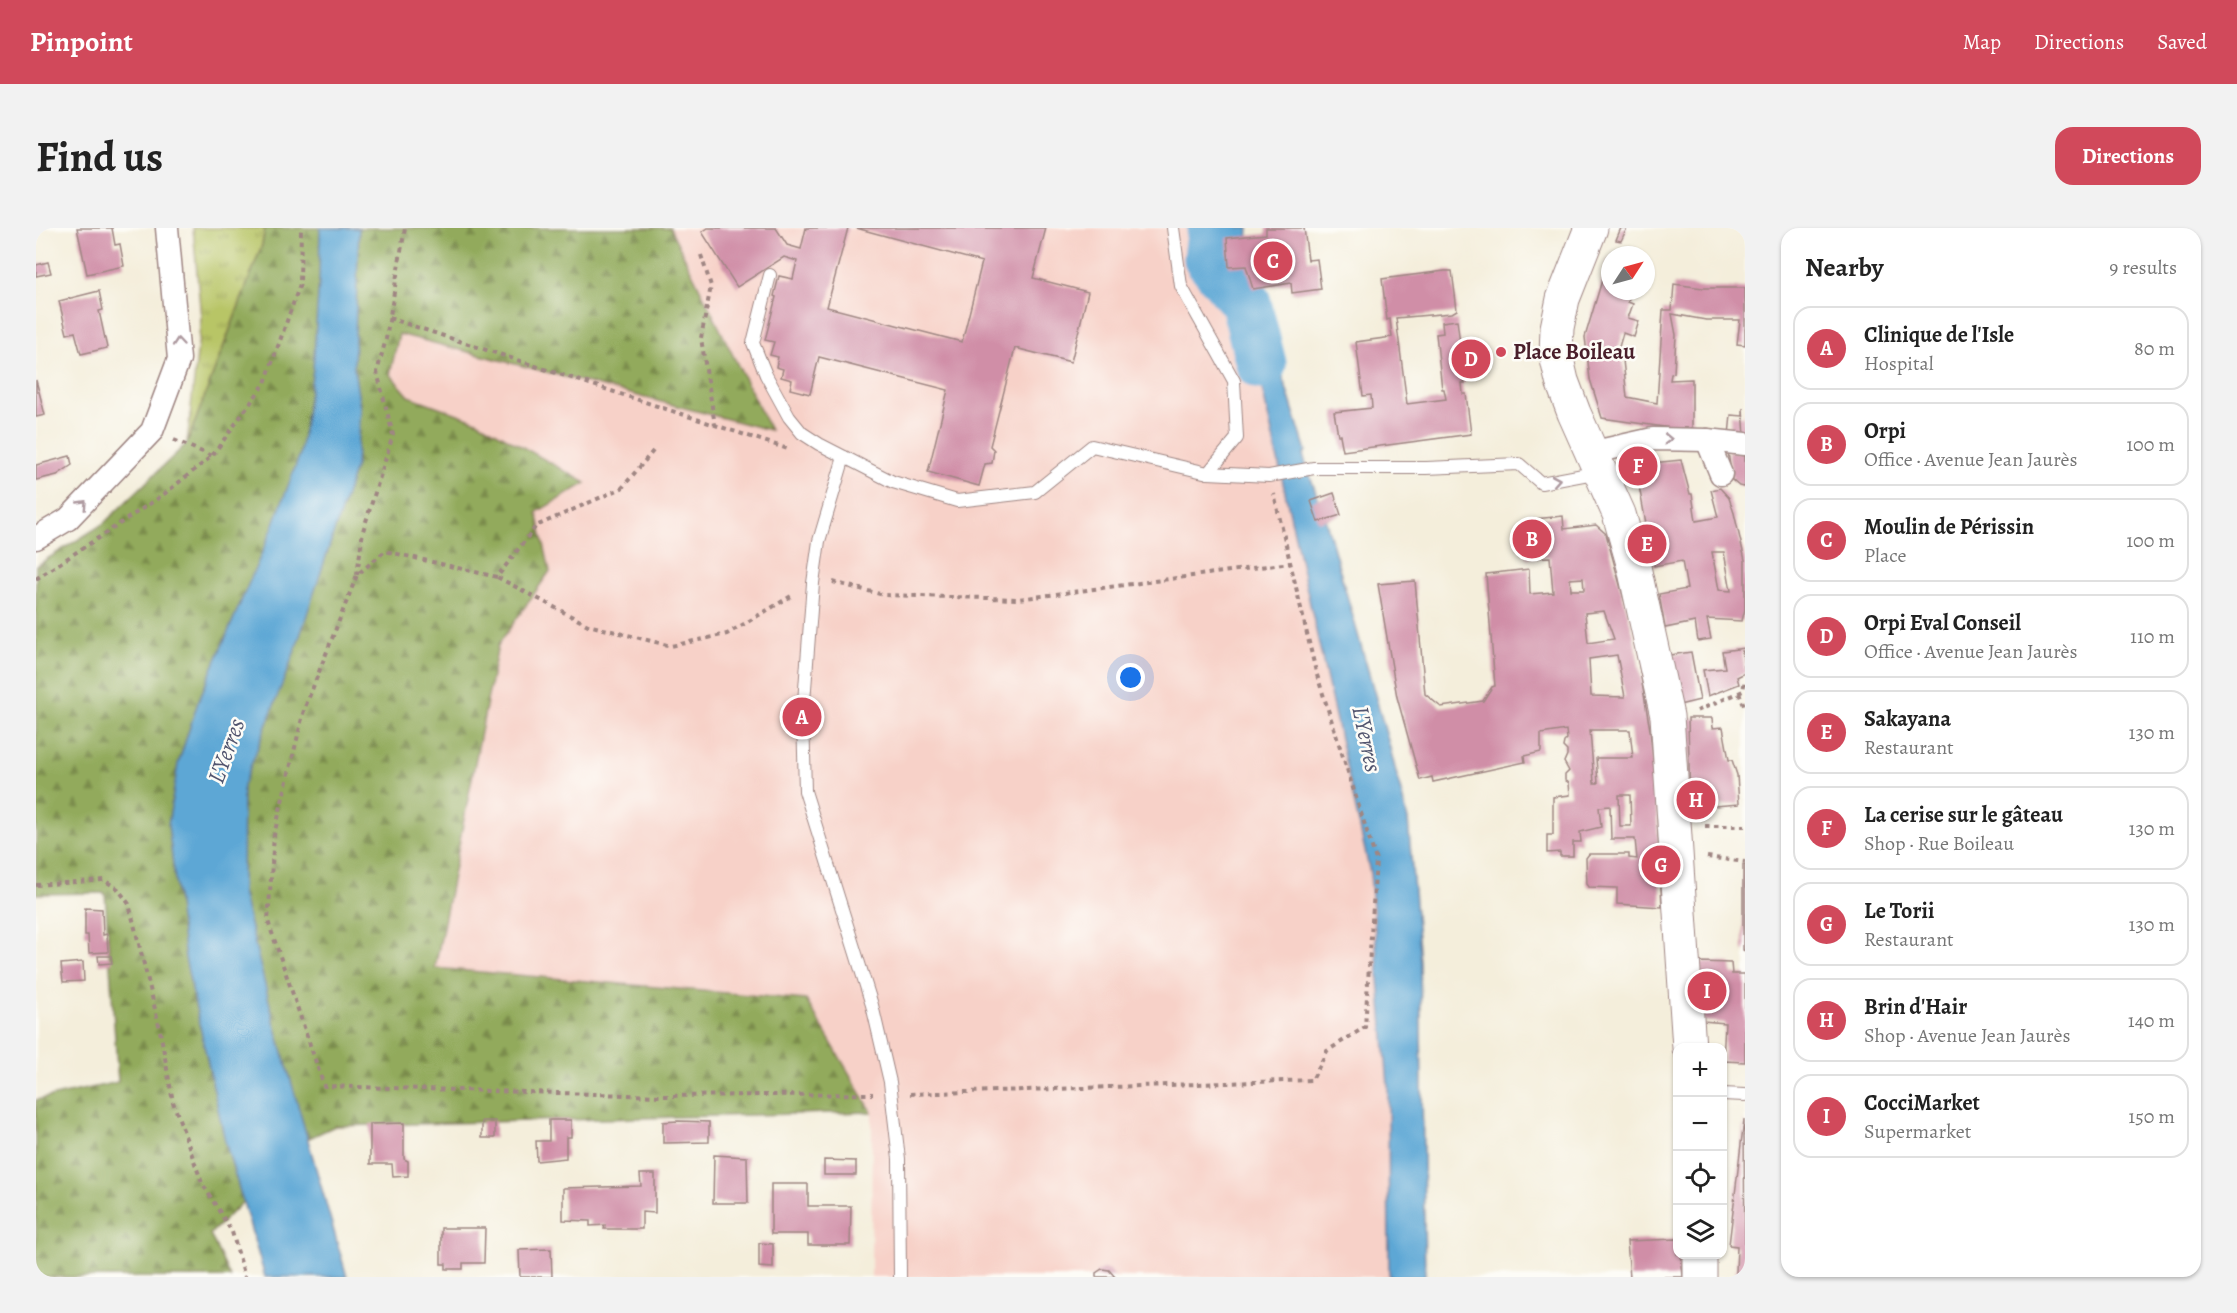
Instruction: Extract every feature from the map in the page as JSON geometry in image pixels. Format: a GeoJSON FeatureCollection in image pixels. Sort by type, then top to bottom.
{"type":"FeatureCollection","features":[{"type":"Feature","properties":{"kind":"street"},"geometry":{"type":"LineString","coordinates":[[36,538],[68,519],[152,431],[179,359],[167,228]]}},
{"type":"Feature","properties":{"kind":"street"},"geometry":{"type":"LineString","coordinates":[[1591,228],[1565,279],[1557,328],[1556,355],[1562,381],[1619,514],[1634,567],[1667,716],[1689,1043]]}},
{"type":"Feature","properties":{"kind":"street"},"geometry":{"type":"LineString","coordinates":[[1595,462],[1653,439],[1707,440],[1745,444]]}},
{"type":"Feature","properties":{"kind":"street"},"geometry":{"type":"LineString","coordinates":[[1707,440],[1721,474]]}},
{"type":"Feature","properties":{"kind":"street"},"geometry":{"type":"LineString","coordinates":[[1700,1259],[1700,1277]]}},
{"type":"Feature","properties":{"kind":"lane"},"geometry":{"type":"LineString","coordinates":[[1173,228],[1181,286],[1234,381],[1237,438],[1208,473]]}},
{"type":"Feature","properties":{"kind":"lane"},"geometry":{"type":"LineString","coordinates":[[770,276],[753,343],[766,375],[789,417],[802,433],[893,483],[957,501],[1035,492],[1092,446],[1208,473],[1270,476],[1314,468],[1437,468],[1519,464],[1541,483],[1595,462]]}},
{"type":"Feature","properties":{"kind":"lane"},"geometry":{"type":"LineString","coordinates":[[844,457],[819,541],[813,583],[803,716],[805,791],[872,1005],[891,1094],[899,1160],[900,1277]]}},
{"type":"Feature","properties":{"kind":"lane"},"geometry":{"type":"LineString","coordinates":[[1727,1094],[1745,1095]]}},
{"type":"Feature","properties":{"kind":"path"},"geometry":{"type":"LineString","coordinates":[[36,579],[163,495],[213,456],[265,383],[300,284],[301,228]]}},
{"type":"Feature","properties":{"kind":"path"},"geometry":{"type":"LineString","coordinates":[[405,228],[386,339],[377,372],[393,435],[363,531],[357,575],[304,710],[274,835],[268,921],[324,1086],[661,1096],[891,1094],[1312,1080],[1327,1051],[1365,1027],[1377,860],[1316,672],[1270,476]]}},
{"type":"Feature","properties":{"kind":"path"},"geometry":{"type":"LineString","coordinates":[[701,255],[711,286],[701,338],[716,426]]}},
{"type":"Feature","properties":{"kind":"path"},"geometry":{"type":"LineString","coordinates":[[389,318],[796,451],[819,444]]}},
{"type":"Feature","properties":{"kind":"path"},"geometry":{"type":"LineString","coordinates":[[152,431],[213,456]]}},
{"type":"Feature","properties":{"kind":"path"},"geometry":{"type":"LineString","coordinates":[[497,577],[536,526],[622,488],[653,451]]}},
{"type":"Feature","properties":{"kind":"path"},"geometry":{"type":"LineString","coordinates":[[357,575],[385,551],[497,577],[588,625],[671,645],[727,634],[813,583],[832,582],[884,595],[1020,599],[1290,564]]}},
{"type":"Feature","properties":{"kind":"path"},"geometry":{"type":"LineString","coordinates":[[1667,716],[1699,711],[1739,693],[1743,691],[1745,679]]}},
{"type":"Feature","properties":{"kind":"path"},"geometry":{"type":"LineString","coordinates":[[1739,693],[1745,708]]}},
{"type":"Feature","properties":{"kind":"path"},"geometry":{"type":"LineString","coordinates":[[1675,852],[1745,862]]}},
{"type":"Feature","properties":{"kind":"path"},"geometry":{"type":"LineString","coordinates":[[36,885],[104,880],[118,889],[129,904],[159,1025],[173,1102],[202,1183],[232,1232],[245,1277]]}},
{"type":"Feature","properties":{"kind":"shaded area"},"geometry":{"type":"Polygon","coordinates":[[[359,228],[1196,228],[1196,240],[1202,251],[1229,276],[1238,281],[1370,873],[1388,1085],[1389,1277],[871,1277],[872,1112],[311,1094],[359,228]]]}},
{"type":"Feature","properties":{"kind":"green space"},"geometry":{"type":"Polygon","coordinates":[[[193,228],[265,228],[262,245],[187,443],[201,318],[193,228]]]}},
{"type":"Feature","properties":{"kind":"green space"},"geometry":{"type":"Polygon","coordinates":[[[265,228],[670,228],[770,430],[399,334],[390,374],[409,396],[477,421],[586,483],[537,512],[550,571],[498,645],[435,968],[806,1000],[872,1112],[335,1126],[307,1139],[210,1234],[230,1277],[36,1277],[36,1100],[118,1082],[105,893],[36,894],[36,566],[103,524],[187,443],[262,245],[265,228]]]}},
{"type":"Feature","properties":{"kind":"water"},"geometry":{"type":"Polygon","coordinates":[[[320,228],[359,228],[354,367],[360,408],[356,465],[296,648],[243,786],[242,892],[274,1021],[347,1277],[265,1277],[225,1141],[185,958],[168,825],[178,764],[198,702],[272,529],[300,454],[313,369],[320,228]]]}},
{"type":"Feature","properties":{"kind":"water"},"geometry":{"type":"Polygon","coordinates":[[[1196,228],[1249,228],[1246,266],[1306,451],[1303,455],[1327,525],[1389,744],[1408,820],[1420,962],[1425,1277],[1389,1277],[1388,1085],[1370,873],[1238,281],[1201,262],[1196,228]]]}},
{"type":"Feature","properties":{"kind":"building"},"geometry":{"type":"Polygon","coordinates":[[[77,228],[112,228],[115,245],[120,244],[124,266],[87,274],[77,228]]]}},
{"type":"Feature","properties":{"kind":"building"},"geometry":{"type":"Polygon","coordinates":[[[708,228],[776,228],[787,245],[801,249],[806,228],[848,228],[827,307],[962,342],[982,262],[856,228],[1046,228],[1033,278],[1088,292],[1071,362],[1015,348],[990,446],[994,450],[992,463],[985,464],[979,486],[928,472],[948,390],[819,357],[810,394],[790,389],[792,380],[781,377],[783,369],[776,367],[778,357],[770,355],[774,342],[765,340],[779,276],[793,279],[797,261],[784,257],[737,287],[702,232],[708,228]]]}},
{"type":"Feature","properties":{"kind":"building"},"geometry":{"type":"Polygon","coordinates":[[[1266,228],[1304,228],[1308,260],[1317,259],[1321,289],[1292,293],[1291,283],[1253,289],[1246,266],[1229,267],[1227,238],[1266,234],[1266,228]]]}},
{"type":"Feature","properties":{"kind":"building"},"geometry":{"type":"Polygon","coordinates":[[[1621,228],[1627,228],[1621,241],[1616,240],[1621,228]]]}},
{"type":"Feature","properties":{"kind":"building"},"geometry":{"type":"Polygon","coordinates":[[[48,262],[51,273],[36,276],[36,265],[48,262]]]}},
{"type":"Feature","properties":{"kind":"building"},"geometry":{"type":"Polygon","coordinates":[[[1452,271],[1457,310],[1452,313],[1396,318],[1407,404],[1446,399],[1444,389],[1442,389],[1436,334],[1443,333],[1442,322],[1457,320],[1465,383],[1462,383],[1463,394],[1466,394],[1471,434],[1343,451],[1334,412],[1372,408],[1371,395],[1363,396],[1356,342],[1392,337],[1390,319],[1387,320],[1382,279],[1452,271]]]}},
{"type":"Feature","properties":{"kind":"building"},"geometry":{"type":"Polygon","coordinates":[[[1601,284],[1601,300],[1629,300],[1628,302],[1633,304],[1628,318],[1639,321],[1634,337],[1623,333],[1619,347],[1622,351],[1627,397],[1657,403],[1663,310],[1672,310],[1674,284],[1703,288],[1745,288],[1745,345],[1737,344],[1740,320],[1706,320],[1672,314],[1676,335],[1674,373],[1671,374],[1670,380],[1692,379],[1692,431],[1602,418],[1590,379],[1585,337],[1601,284]]]}},
{"type":"Feature","properties":{"kind":"building"},"geometry":{"type":"Polygon","coordinates":[[[99,291],[103,310],[99,311],[107,348],[81,354],[75,332],[67,334],[59,301],[99,291]]]}},
{"type":"Feature","properties":{"kind":"building"},"geometry":{"type":"Polygon","coordinates":[[[36,380],[45,415],[36,417],[36,380]]]}},
{"type":"Feature","properties":{"kind":"building"},"geometry":{"type":"Polygon","coordinates":[[[1743,408],[1745,437],[1729,435],[1731,415],[1743,416],[1743,408]]]}},
{"type":"Feature","properties":{"kind":"building"},"geometry":{"type":"Polygon","coordinates":[[[1728,451],[1745,452],[1745,487],[1739,486],[1732,480],[1728,451]]]}},
{"type":"Feature","properties":{"kind":"building"},"geometry":{"type":"Polygon","coordinates":[[[70,456],[72,465],[57,475],[36,480],[36,465],[70,456]]]}},
{"type":"Feature","properties":{"kind":"building"},"geometry":{"type":"Polygon","coordinates":[[[1681,460],[1690,494],[1692,494],[1696,521],[1718,517],[1711,490],[1720,488],[1729,498],[1745,560],[1745,609],[1742,621],[1707,619],[1711,639],[1698,641],[1695,622],[1665,628],[1659,594],[1687,589],[1682,561],[1654,566],[1636,470],[1642,464],[1681,460]],[[1712,552],[1719,590],[1731,591],[1724,552],[1712,552]]]}},
{"type":"Feature","properties":{"kind":"building"},"geometry":{"type":"Polygon","coordinates":[[[1334,493],[1341,515],[1318,522],[1311,501],[1334,493]]]}},
{"type":"Feature","properties":{"kind":"building"},"geometry":{"type":"Polygon","coordinates":[[[1563,516],[1564,529],[1596,525],[1606,534],[1634,636],[1650,730],[1662,907],[1617,904],[1617,888],[1589,887],[1587,884],[1586,858],[1589,854],[1629,854],[1629,858],[1637,859],[1635,839],[1611,839],[1610,806],[1599,807],[1601,827],[1580,832],[1581,842],[1573,842],[1573,856],[1560,856],[1560,852],[1547,853],[1547,835],[1553,835],[1553,797],[1570,795],[1569,783],[1565,780],[1565,775],[1569,771],[1564,762],[1567,755],[1563,747],[1567,739],[1566,730],[1541,734],[1541,752],[1524,756],[1525,762],[1433,782],[1432,777],[1420,780],[1397,697],[1378,584],[1415,581],[1425,694],[1441,707],[1483,701],[1495,686],[1486,574],[1529,569],[1530,594],[1553,592],[1550,557],[1526,558],[1525,520],[1563,516]],[[1583,578],[1570,579],[1571,590],[1584,590],[1583,578]],[[1604,611],[1585,613],[1588,643],[1614,639],[1604,611]],[[1617,655],[1589,659],[1591,696],[1625,697],[1617,655]],[[1590,730],[1594,783],[1598,783],[1596,758],[1633,758],[1630,730],[1590,730]],[[1619,795],[1620,826],[1631,826],[1630,795],[1619,795]]]}},
{"type":"Feature","properties":{"kind":"building"},"geometry":{"type":"Polygon","coordinates":[[[1745,648],[1745,651],[1742,651],[1745,673],[1737,677],[1739,684],[1708,696],[1703,670],[1725,668],[1722,651],[1745,648]]]}},
{"type":"Feature","properties":{"kind":"building"},"geometry":{"type":"Polygon","coordinates":[[[1691,652],[1700,700],[1679,705],[1670,655],[1691,652]]]}},
{"type":"Feature","properties":{"kind":"building"},"geometry":{"type":"Polygon","coordinates":[[[1688,718],[1712,718],[1713,728],[1723,727],[1729,760],[1732,760],[1737,775],[1739,804],[1690,808],[1688,718]]]}},
{"type":"Feature","properties":{"kind":"building"},"geometry":{"type":"Polygon","coordinates":[[[1743,865],[1745,865],[1745,951],[1743,950],[1743,865]]]}},
{"type":"Feature","properties":{"kind":"building"},"geometry":{"type":"Polygon","coordinates":[[[85,908],[102,909],[103,935],[107,934],[108,952],[89,953],[88,935],[85,935],[85,908]]]}},
{"type":"Feature","properties":{"kind":"building"},"geometry":{"type":"Polygon","coordinates":[[[98,956],[111,956],[112,963],[99,964],[98,956]]]}},
{"type":"Feature","properties":{"kind":"building"},"geometry":{"type":"Polygon","coordinates":[[[83,962],[84,981],[63,982],[61,964],[83,962]]]}},
{"type":"Feature","properties":{"kind":"building"},"geometry":{"type":"Polygon","coordinates":[[[1699,962],[1731,963],[1732,974],[1745,974],[1745,1062],[1727,1061],[1727,1043],[1724,1043],[1725,1023],[1703,1021],[1699,962]]]}},
{"type":"Feature","properties":{"kind":"building"},"geometry":{"type":"Polygon","coordinates":[[[1744,1119],[1745,1277],[1741,1277],[1741,1273],[1736,1273],[1737,1246],[1729,1245],[1744,1119]]]}},
{"type":"Feature","properties":{"kind":"building"},"geometry":{"type":"Polygon","coordinates":[[[549,1120],[571,1120],[571,1137],[566,1137],[566,1158],[537,1161],[536,1141],[549,1141],[549,1120]]]}},
{"type":"Feature","properties":{"kind":"building"},"geometry":{"type":"Polygon","coordinates":[[[482,1121],[495,1121],[495,1138],[482,1138],[482,1121]]]}},
{"type":"Feature","properties":{"kind":"building"},"geometry":{"type":"Polygon","coordinates":[[[663,1122],[709,1122],[709,1142],[663,1143],[663,1122]]]}},
{"type":"Feature","properties":{"kind":"building"},"geometry":{"type":"Polygon","coordinates":[[[404,1123],[404,1159],[408,1161],[408,1176],[393,1177],[392,1164],[370,1164],[370,1124],[404,1123]]]}},
{"type":"Feature","properties":{"kind":"building"},"geometry":{"type":"Polygon","coordinates":[[[714,1155],[747,1157],[748,1203],[713,1203],[714,1155]]]}},
{"type":"Feature","properties":{"kind":"building"},"geometry":{"type":"Polygon","coordinates":[[[824,1160],[856,1161],[856,1175],[824,1175],[824,1160]]]}},
{"type":"Feature","properties":{"kind":"building"},"geometry":{"type":"Polygon","coordinates":[[[640,1174],[655,1174],[655,1213],[642,1212],[642,1229],[604,1229],[605,1225],[590,1226],[590,1221],[563,1220],[563,1188],[641,1186],[640,1174]]]}},
{"type":"Feature","properties":{"kind":"building"},"geometry":{"type":"Polygon","coordinates":[[[771,1184],[808,1184],[808,1206],[851,1206],[850,1245],[808,1245],[808,1234],[771,1234],[771,1184]]]}},
{"type":"Feature","properties":{"kind":"building"},"geometry":{"type":"Polygon","coordinates":[[[441,1228],[485,1228],[484,1263],[463,1263],[463,1269],[446,1269],[446,1264],[441,1264],[441,1228]]]}},
{"type":"Feature","properties":{"kind":"building"},"geometry":{"type":"Polygon","coordinates":[[[1673,1239],[1673,1259],[1681,1259],[1683,1277],[1630,1277],[1627,1241],[1673,1239]]]}},
{"type":"Feature","properties":{"kind":"building"},"geometry":{"type":"Polygon","coordinates":[[[759,1243],[773,1244],[773,1268],[759,1267],[759,1243]]]}},
{"type":"Feature","properties":{"kind":"building"},"geometry":{"type":"Polygon","coordinates":[[[551,1249],[552,1277],[520,1277],[519,1250],[551,1249]]]}},
{"type":"Feature","properties":{"kind":"building"},"geometry":{"type":"Polygon","coordinates":[[[1102,1269],[1109,1270],[1115,1277],[1096,1277],[1096,1273],[1102,1269]]]}},
{"type":"Feature","properties":{"kind":"waterway","name":"L'Yerres"},"geometry":{"type":"LineString","coordinates":[[1213,228],[1209,258],[1246,303],[1261,364]]}},
{"type":"Feature","properties":{"kind":"place","name":"Moulin de Périssin"},"geometry":{"type":"Point","coordinates":[1273,261]}},
{"type":"Feature","properties":{"kind":"place","name":"Place Boileau"},"geometry":{"type":"Point","coordinates":[1501,352]}},
{"type":"Feature","properties":{"kind":"place","name":"Orpi Eval Conseil"},"geometry":{"type":"Point","coordinates":[1471,359]}},
{"type":"Feature","properties":{"kind":"place","name":"La cerise sur le gâteau"},"geometry":{"type":"Point","coordinates":[1638,466]}},
{"type":"Feature","properties":{"kind":"place","name":"Orpi"},"geometry":{"type":"Point","coordinates":[1532,539]}},
{"type":"Feature","properties":{"kind":"place","name":"Sakayana"},"geometry":{"type":"Point","coordinates":[1647,544]}},
{"type":"Feature","properties":{"kind":"place","name":"Clinique de l'Isle"},"geometry":{"type":"Point","coordinates":[802,717]}},
{"type":"Feature","properties":{"kind":"place","name":"Brin d'Hair"},"geometry":{"type":"Point","coordinates":[1696,800]}},
{"type":"Feature","properties":{"kind":"place","name":"Le Torii"},"geometry":{"type":"Point","coordinates":[1661,865]}},
{"type":"Feature","properties":{"kind":"place","name":"CocciMarket"},"geometry":{"type":"Point","coordinates":[1707,991]}}]}
